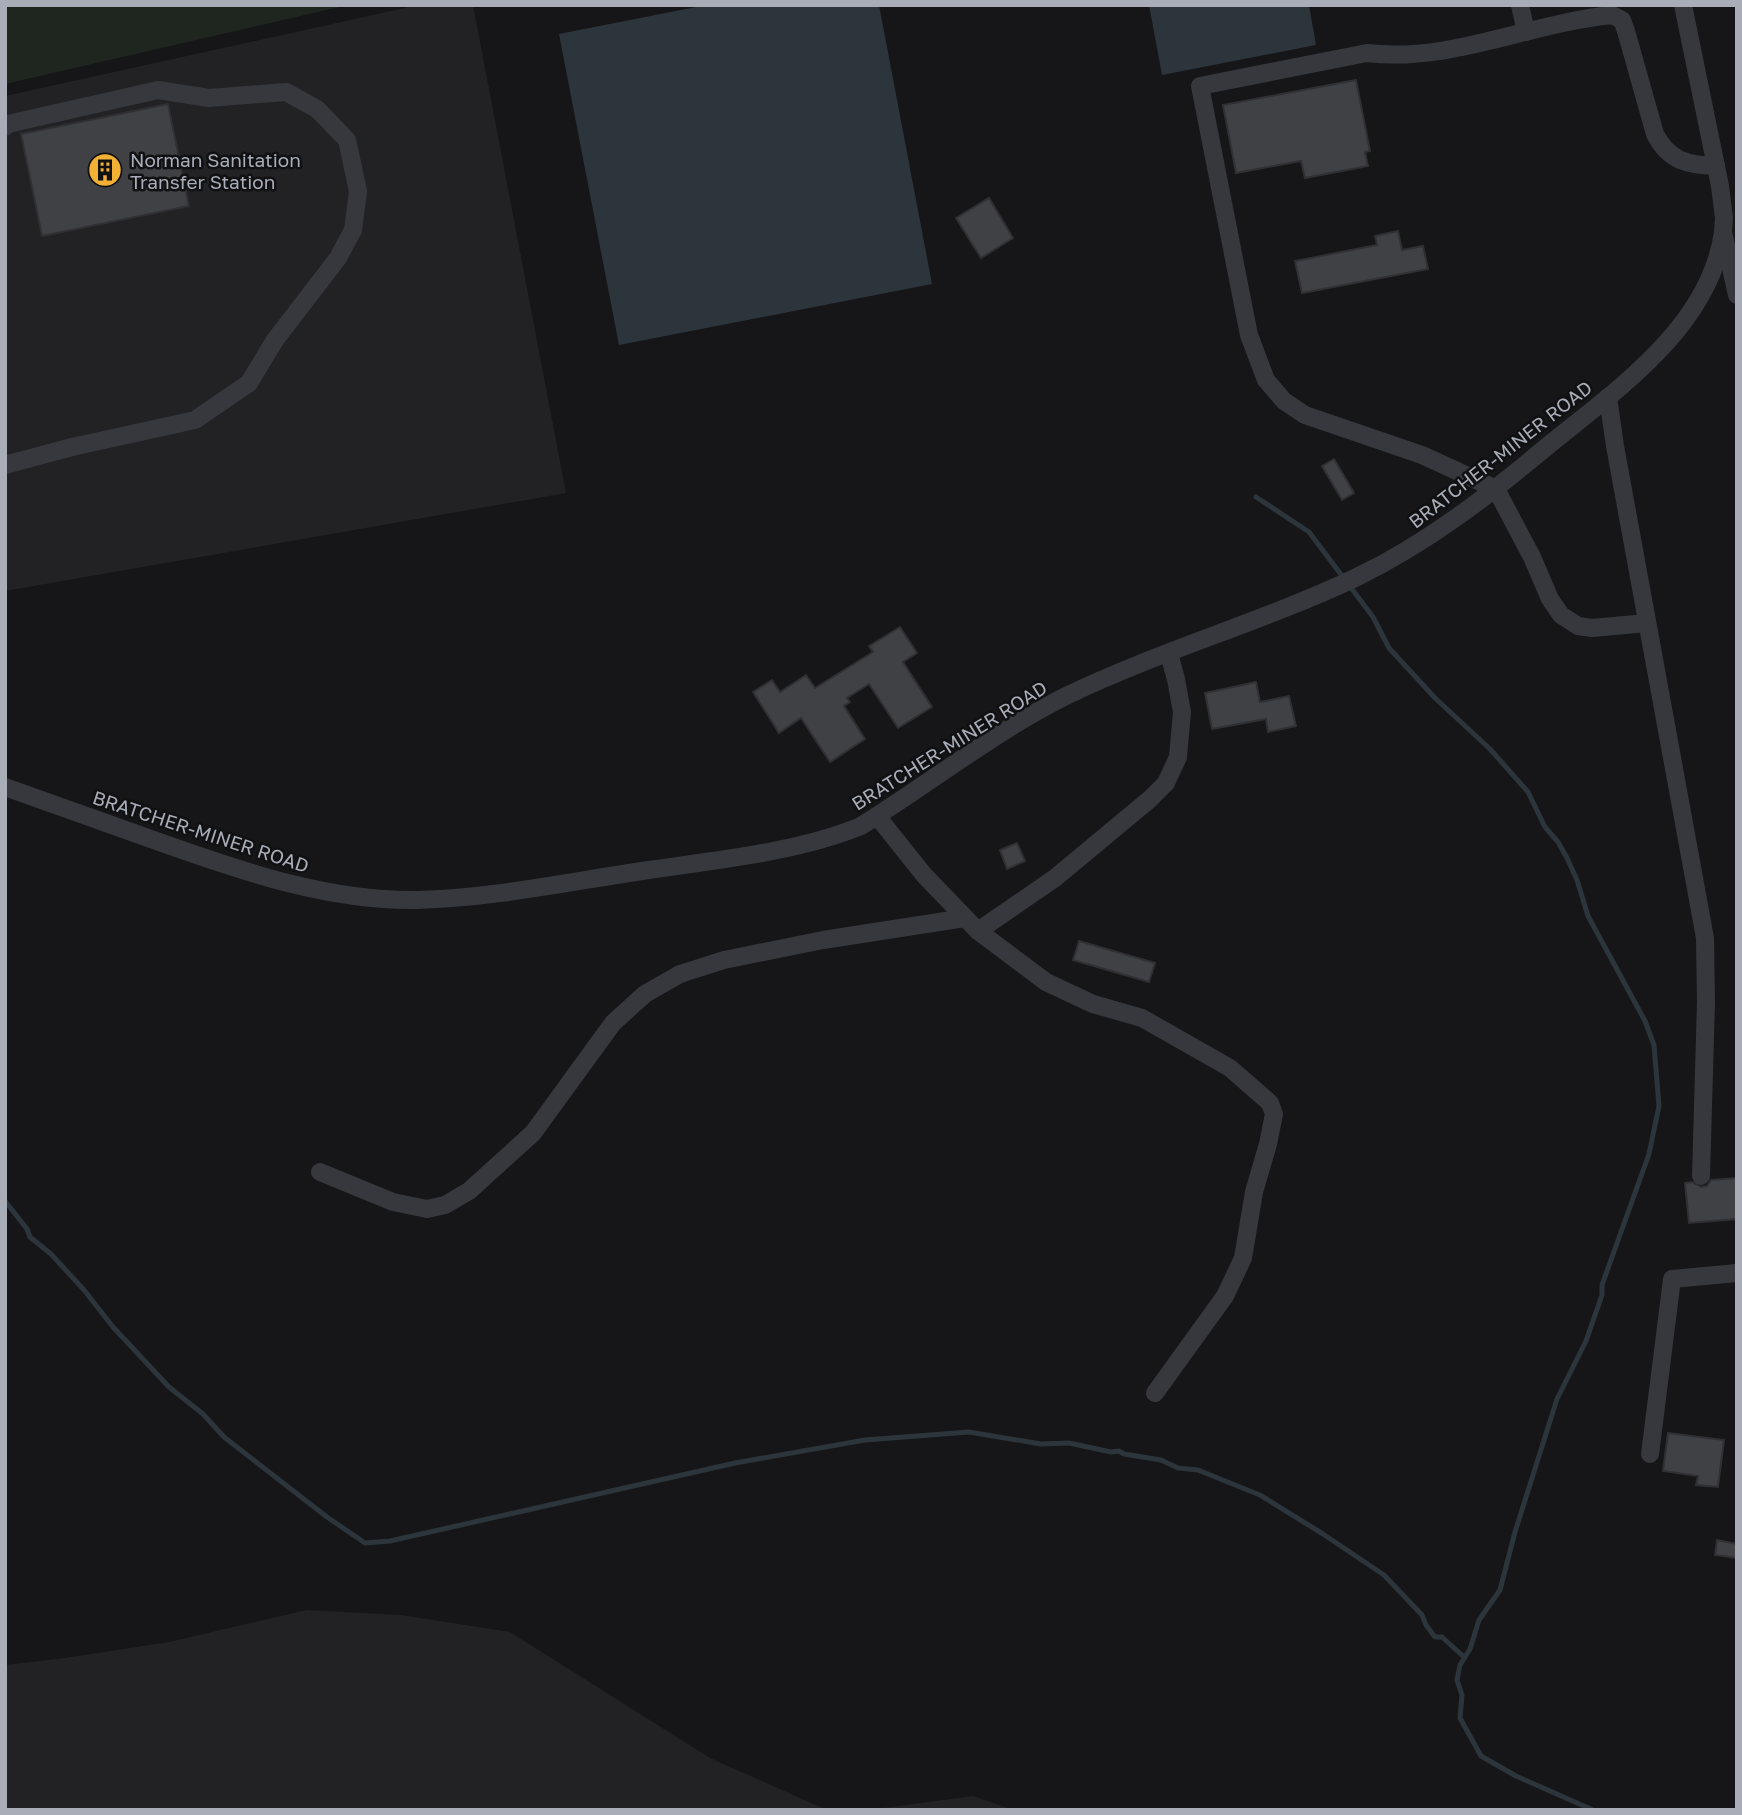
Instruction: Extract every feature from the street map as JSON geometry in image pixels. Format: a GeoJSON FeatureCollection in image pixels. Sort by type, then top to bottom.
{"type":"FeatureCollection","features":[{"type":"Feature","properties":{"kind":"street"},"geometry":{"type":"LineString","coordinates":[[1520,5],[1526,32]]}},
{"type":"Feature","properties":{"kind":"street"},"geometry":{"type":"LineString","coordinates":[[1683,5],[1724,218],[1730,233],[1737,295]]}},
{"type":"Feature","properties":{"kind":"street"},"geometry":{"type":"LineString","coordinates":[[1647,623],[1592,628],[1578,626],[1561,615],[1550,599],[1532,557],[1496,489],[1422,455],[1305,415],[1284,401],[1266,380],[1249,335],[1200,86],[1367,53],[1395,56],[1445,50],[1612,15],[1622,20],[1655,134],[1662,148],[1687,163],[1716,166]]}},
{"type":"Feature","properties":{"kind":"street"},"geometry":{"type":"LineString","coordinates":[[5,127],[8,124],[158,90],[209,98],[286,92],[317,109],[347,140],[358,191],[353,230],[338,258],[275,340],[249,383],[195,420],[5,465]]}},
{"type":"Feature","properties":{"kind":"street","name":"BRATCHER-MINER ROAD"},"geometry":{"type":"LineString","coordinates":[[5,787],[228,866],[301,887],[361,897],[416,900],[546,886],[762,852],[843,834],[877,816],[977,748],[1041,710],[1090,686],[1353,579],[1420,544],[1496,489],[1608,397],[1663,345],[1684,319],[1708,281],[1730,233]]}},
{"type":"Feature","properties":{"kind":"street"},"geometry":{"type":"LineString","coordinates":[[1608,397],[1705,938],[1701,1176]]}},
{"type":"Feature","properties":{"kind":"street"},"geometry":{"type":"LineString","coordinates":[[978,931],[1055,878],[1166,783],[1178,757],[1182,712],[1169,654]]}},
{"type":"Feature","properties":{"kind":"street"},"geometry":{"type":"LineString","coordinates":[[877,816],[924,875],[978,931],[1046,982],[1093,1004],[1142,1018],[1230,1068],[1270,1103],[1274,1114],[1254,1192],[1243,1258],[1225,1296],[1155,1393]]}},
{"type":"Feature","properties":{"kind":"street"},"geometry":{"type":"LineString","coordinates":[[320,1172],[393,1202],[427,1209],[445,1205],[469,1191],[533,1133],[613,1023],[645,993],[680,974],[724,960],[823,940],[965,918]]}},
{"type":"Feature","properties":{"kind":"street"},"geometry":{"type":"LineString","coordinates":[[1650,1454],[1672,1279],[1737,1273]]}},
{"type":"Feature","properties":{"kind":"shaded area"},"geometry":{"type":"Polygon","coordinates":[[[5,5],[348,5],[5,84],[5,5]]]}},
{"type":"Feature","properties":{"kind":"shaded area"},"geometry":{"type":"Polygon","coordinates":[[[418,5],[473,5],[566,493],[5,591],[5,96],[418,5]]]}},
{"type":"Feature","properties":{"kind":"shaded area"},"geometry":{"type":"Polygon","coordinates":[[[706,5],[879,5],[932,284],[619,345],[559,34],[706,5]]]}},
{"type":"Feature","properties":{"kind":"shaded area"},"geometry":{"type":"Polygon","coordinates":[[[1149,5],[1309,5],[1316,45],[1162,75],[1149,5]]]}},
{"type":"Feature","properties":{"kind":"shaded area"},"geometry":{"type":"Polygon","coordinates":[[[307,1610],[401,1615],[510,1632],[710,1758],[827,1810],[5,1810],[5,1665],[169,1642],[307,1610]]]}},
{"type":"Feature","properties":{"kind":"shaded area"},"geometry":{"type":"Polygon","coordinates":[[[973,1796],[1014,1810],[868,1810],[973,1796]]]}},
{"type":"Feature","properties":{"kind":"building"},"geometry":{"type":"Polygon","coordinates":[[[1356,80],[1370,151],[1365,152],[1368,166],[1305,178],[1301,161],[1236,173],[1223,105],[1356,80]]]}},
{"type":"Feature","properties":{"kind":"building","name":"Norman Sanitation Transfer Station"},"geometry":{"type":"Polygon","coordinates":[[[168,104],[189,206],[42,236],[21,134],[168,104]]]}},
{"type":"Feature","properties":{"kind":"building"},"geometry":{"type":"Polygon","coordinates":[[[989,198],[1013,238],[981,258],[956,218],[989,198]]]}},
{"type":"Feature","properties":{"kind":"building"},"geometry":{"type":"Polygon","coordinates":[[[1398,231],[1402,250],[1423,246],[1428,269],[1302,293],[1295,261],[1377,245],[1375,236],[1398,231]]]}},
{"type":"Feature","properties":{"kind":"building"},"geometry":{"type":"Polygon","coordinates":[[[1334,459],[1354,493],[1342,500],[1322,466],[1334,459]]]}},
{"type":"Feature","properties":{"kind":"building"},"geometry":{"type":"Polygon","coordinates":[[[900,627],[917,653],[903,662],[932,707],[898,728],[869,684],[847,698],[850,702],[844,706],[865,739],[830,762],[801,718],[779,733],[753,692],[772,680],[780,692],[806,675],[815,688],[873,652],[869,646],[900,627]]]}},
{"type":"Feature","properties":{"kind":"building"},"geometry":{"type":"Polygon","coordinates":[[[1256,682],[1260,702],[1289,696],[1296,726],[1268,732],[1266,719],[1212,729],[1205,693],[1256,682]]]}},
{"type":"Feature","properties":{"kind":"building"},"geometry":{"type":"Polygon","coordinates":[[[1017,843],[1025,861],[1007,869],[1000,850],[1017,843]]]}},
{"type":"Feature","properties":{"kind":"building"},"geometry":{"type":"Polygon","coordinates":[[[1079,941],[1155,963],[1149,982],[1073,960],[1079,941]]]}},
{"type":"Feature","properties":{"kind":"building"},"geometry":{"type":"Polygon","coordinates":[[[1737,1178],[1737,1219],[1689,1223],[1685,1183],[1692,1182],[1701,1187],[1707,1186],[1711,1180],[1737,1178]]]}},
{"type":"Feature","properties":{"kind":"building"},"geometry":{"type":"Polygon","coordinates":[[[1668,1433],[1724,1440],[1718,1487],[1696,1485],[1698,1476],[1663,1471],[1668,1433]]]}},
{"type":"Feature","properties":{"kind":"building"},"geometry":{"type":"Polygon","coordinates":[[[1717,1540],[1737,1544],[1737,1558],[1715,1555],[1717,1540]]]}},
{"type":"Feature","properties":{"kind":"waterway"},"geometry":{"type":"LineString","coordinates":[[1256,497],[1309,532],[1373,617],[1389,648],[1435,698],[1490,749],[1528,792],[1545,827],[1567,858],[1588,916],[1645,1021],[1654,1045],[1659,1106],[1649,1154],[1602,1285],[1602,1295],[1586,1341],[1557,1399],[1515,1532],[1500,1590],[1479,1620],[1470,1649],[1460,1665],[1457,1680],[1462,1695],[1460,1718],[1481,1756],[1516,1776],[1593,1810]]}},
{"type":"Feature","properties":{"kind":"waterway"},"geometry":{"type":"LineString","coordinates":[[5,1201],[30,1237],[51,1254],[169,1387],[203,1414],[224,1437],[365,1543],[390,1541],[735,1463],[865,1440],[969,1432],[1041,1444],[1069,1443],[1161,1460],[1178,1468],[1198,1470],[1260,1495],[1384,1575],[1422,1615],[1435,1637],[1442,1637],[1464,1657]]}},
{"type":"Feature","properties":{"kind":"place","name":"Norman Sanitation Transfer Station"},"geometry":{"type":"Point","coordinates":[105,170]}}]}
